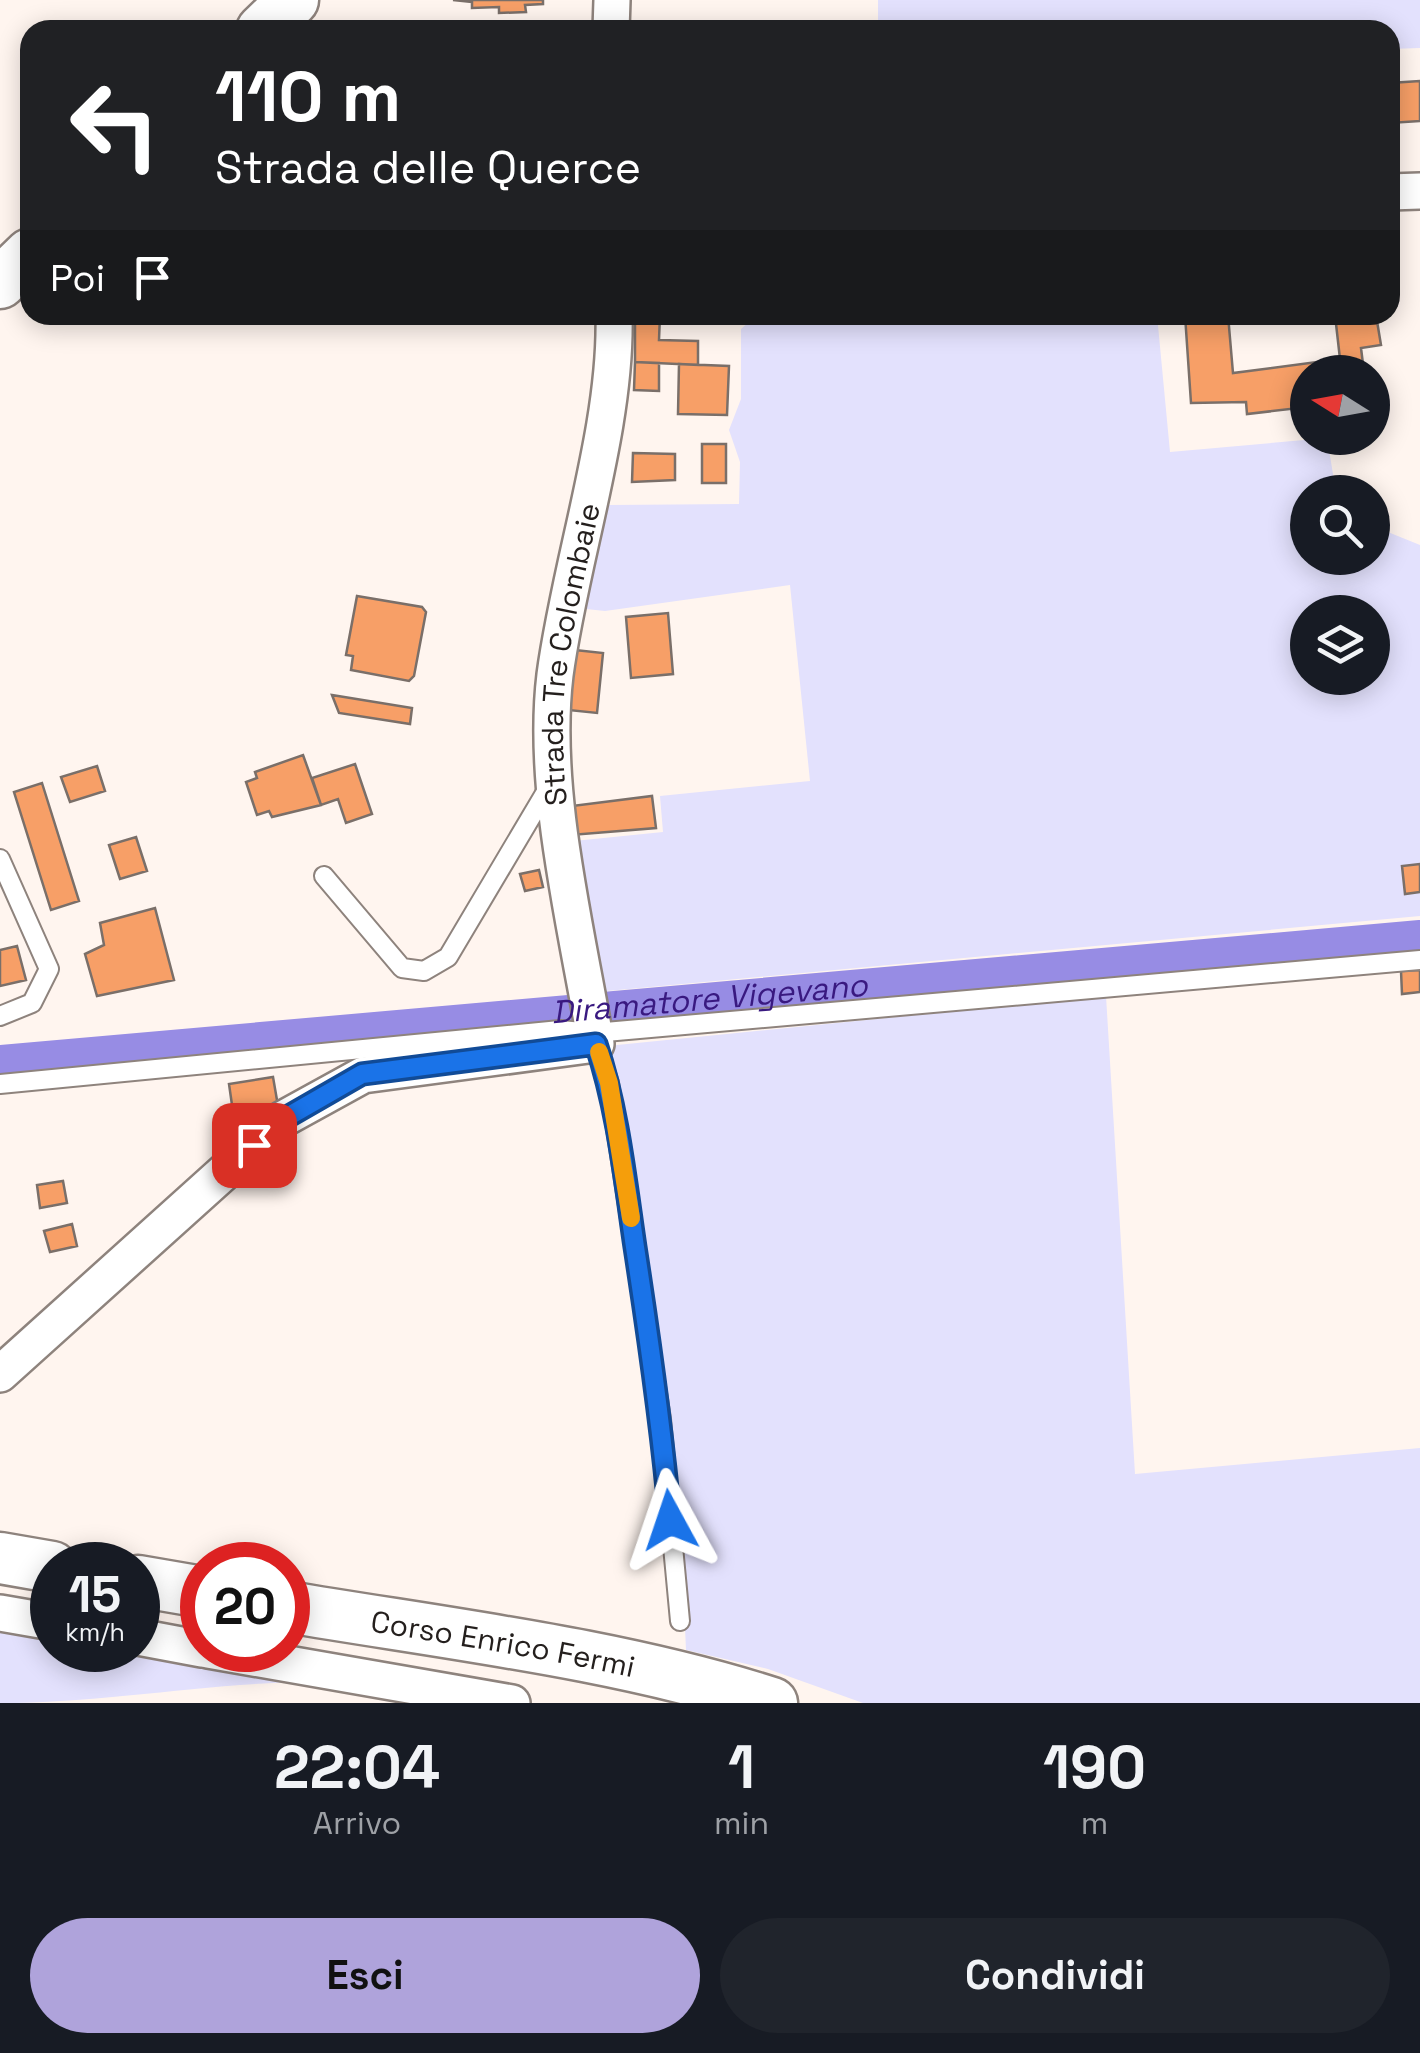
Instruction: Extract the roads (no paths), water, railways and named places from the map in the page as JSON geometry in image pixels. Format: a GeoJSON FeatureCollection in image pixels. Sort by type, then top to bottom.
{"type":"FeatureCollection","features":[{"type":"Feature","properties":{"kind":"main road"},"geometry":{"type":"LineString","coordinates":[[272,20],[293,0]]}},
{"type":"Feature","properties":{"kind":"main road"},"geometry":{"type":"LineString","coordinates":[[0,283],[20,264]]}},
{"type":"Feature","properties":{"kind":"main road"},"geometry":{"type":"LineString","coordinates":[[0,1558],[30,1563]]}},
{"type":"Feature","properties":{"kind":"main road","name":"Corso Enrico Fermi"},"geometry":{"type":"LineString","coordinates":[[310,1611],[572,1656],[728,1689],[772,1703]]}},
{"type":"Feature","properties":{"kind":"street","name":"Strada Tre Colombaie"},"geometry":{"type":"LineString","coordinates":[[593,1024],[552,780],[555,677],[604,414],[613,325]]}},
{"type":"Feature","properties":{"kind":"street"},"geometry":{"type":"LineString","coordinates":[[0,1374],[282,1120],[362,1074],[593,1024]]}},
{"type":"Feature","properties":{"kind":"street"},"geometry":{"type":"LineString","coordinates":[[0,1613],[30,1618]]}},
{"type":"Feature","properties":{"kind":"street"},"geometry":{"type":"LineString","coordinates":[[310,1668],[512,1703]]}},
{"type":"Feature","properties":{"kind":"lane"},"geometry":{"type":"LineString","coordinates":[[324,876],[402,968],[424,970],[448,958],[552,780]]}},
{"type":"Feature","properties":{"kind":"lane"},"geometry":{"type":"LineString","coordinates":[[0,859],[49,969],[32,1003],[0,1016]]}},
{"type":"Feature","properties":{"kind":"lane"},"geometry":{"type":"LineString","coordinates":[[0,1084],[593,1024],[1420,960]]}},
{"type":"Feature","properties":{"kind":"lane"},"geometry":{"type":"LineString","coordinates":[[593,1024],[609,1083],[661,1419],[680,1620]]}},
{"type":"Feature","properties":{"kind":"waterway","name":"Diramatore Vigevano"},"geometry":{"type":"LineString","coordinates":[[0,1061],[1420,936]]}}]}
